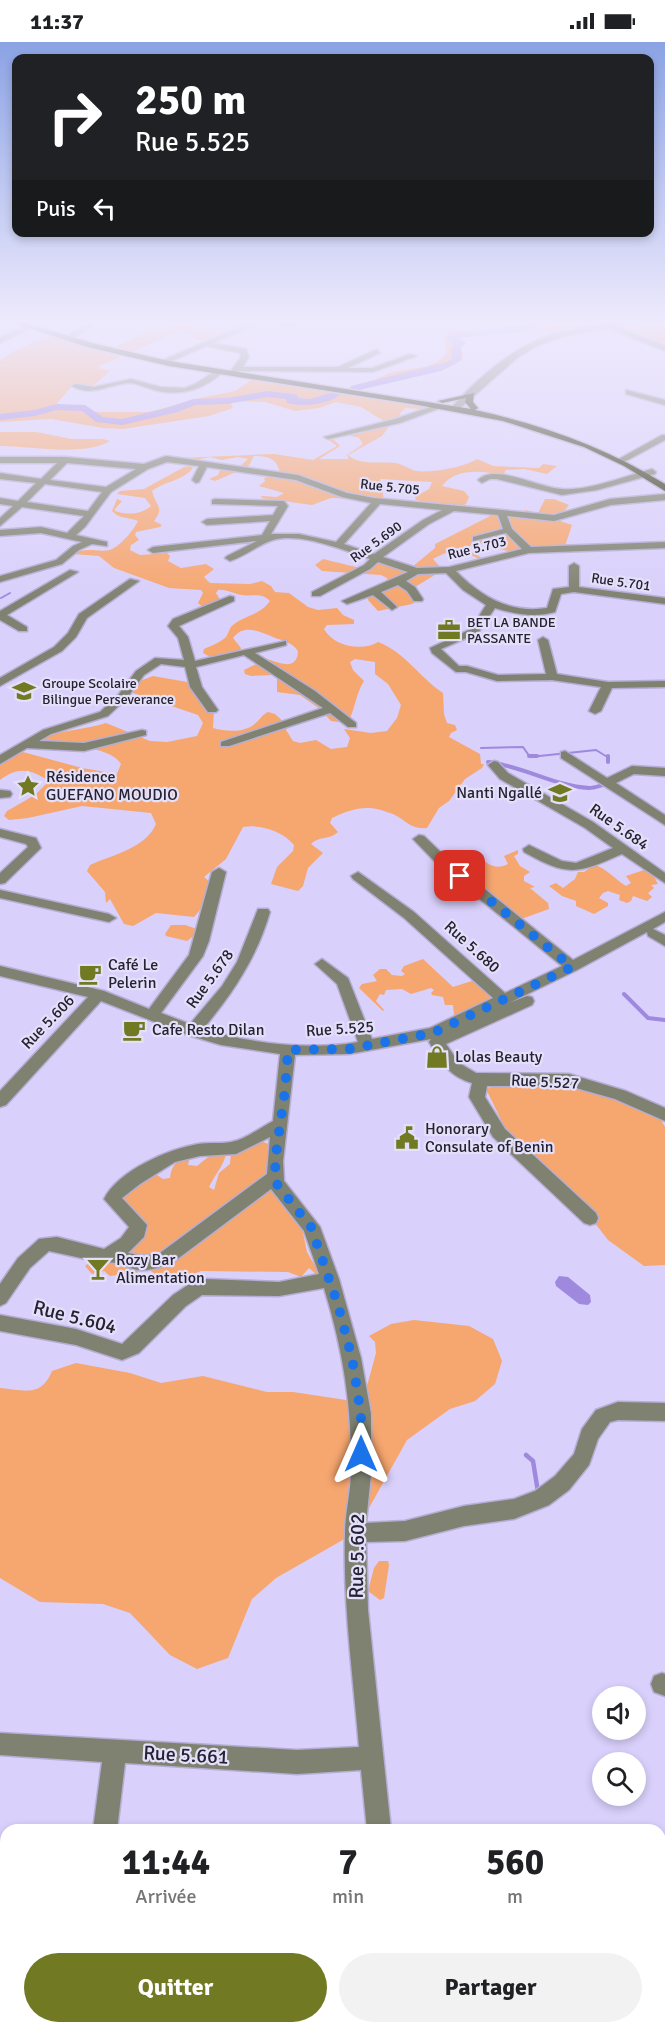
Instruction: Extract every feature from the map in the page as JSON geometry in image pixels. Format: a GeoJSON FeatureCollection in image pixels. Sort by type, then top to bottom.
{"type":"FeatureCollection","features":[{"type":"Feature","properties":{"kind":"main road"},"geometry":{"type":"LineString","coordinates":[[486,414],[572,438],[624,459]]}},
{"type":"Feature","properties":{"kind":"main road"},"geometry":{"type":"LineString","coordinates":[[498,414],[563,430],[665,481]]}},
{"type":"Feature","properties":{"kind":"main road"},"geometry":{"type":"LineString","coordinates":[[649,473],[665,488]]}},
{"type":"Feature","properties":{"kind":"street"},"geometry":{"type":"LineString","coordinates":[[328,437],[397,421],[413,414]]}},
{"type":"Feature","properties":{"kind":"street"},"geometry":{"type":"LineString","coordinates":[[624,459],[665,437]]}},
{"type":"Feature","properties":{"kind":"street","name":"Rue 5.705"},"geometry":{"type":"LineString","coordinates":[[70,535],[82,525],[108,490],[145,467],[170,459],[298,478],[353,497],[378,501],[554,518],[610,502],[665,497]]}},
{"type":"Feature","properties":{"kind":"street"},"geometry":{"type":"LineString","coordinates":[[0,460],[65,460],[145,467]]}},
{"type":"Feature","properties":{"kind":"street"},"geometry":{"type":"LineString","coordinates":[[0,523],[65,460]]}},
{"type":"Feature","properties":{"kind":"street"},"geometry":{"type":"LineString","coordinates":[[196,480],[204,464]]}},
{"type":"Feature","properties":{"kind":"street"},"geometry":{"type":"LineString","coordinates":[[482,480],[488,476],[497,476],[562,492],[649,473]]}},
{"type":"Feature","properties":{"kind":"street"},"geometry":{"type":"LineString","coordinates":[[0,476],[108,490]]}},
{"type":"Feature","properties":{"kind":"street"},"geometry":{"type":"LineString","coordinates":[[0,501],[89,514]]}},
{"type":"Feature","properties":{"kind":"street"},"geometry":{"type":"LineString","coordinates":[[338,545],[378,501]]}},
{"type":"Feature","properties":{"kind":"street"},"geometry":{"type":"LineString","coordinates":[[215,502],[281,503],[283,506],[268,537],[230,558]]}},
{"type":"Feature","properties":{"kind":"street","name":"Rue 5.690"},"geometry":{"type":"LineString","coordinates":[[315,594],[358,573],[426,522],[451,509]]}},
{"type":"Feature","properties":{"kind":"street"},"geometry":{"type":"LineString","coordinates":[[501,512],[508,530],[529,549]]}},
{"type":"Feature","properties":{"kind":"street"},"geometry":{"type":"LineString","coordinates":[[207,522],[276,518]]}},
{"type":"Feature","properties":{"kind":"street"},"geometry":{"type":"LineString","coordinates":[[0,533],[41,530],[104,544]]}},
{"type":"Feature","properties":{"kind":"street"},"geometry":{"type":"LineString","coordinates":[[476,538],[508,530]]}},
{"type":"Feature","properties":{"kind":"street","name":"Rue 5.703"},"geometry":{"type":"LineString","coordinates":[[153,550],[268,537],[299,537],[338,545],[416,571],[449,570],[529,549],[665,545]]}},
{"type":"Feature","properties":{"kind":"street"},"geometry":{"type":"LineString","coordinates":[[2,577],[59,562],[76,548],[92,541]]}},
{"type":"Feature","properties":{"kind":"street"},"geometry":{"type":"LineString","coordinates":[[449,570],[467,588],[492,604],[547,612],[551,610],[557,591],[574,589],[574,566]]}},
{"type":"Feature","properties":{"kind":"street"},"geometry":{"type":"LineString","coordinates":[[347,602],[399,581],[416,571]]}},
{"type":"Feature","properties":{"kind":"street"},"geometry":{"type":"LineString","coordinates":[[23,629],[14,626],[0,615],[72,572]]}},
{"type":"Feature","properties":{"kind":"street"},"geometry":{"type":"LineString","coordinates":[[0,683],[58,649],[72,634],[83,616],[93,607],[134,581]]}},
{"type":"Feature","properties":{"kind":"street"},"geometry":{"type":"LineString","coordinates":[[399,581],[411,589],[418,599]]}},
{"type":"Feature","properties":{"kind":"street","name":"Rue 5.701"},"geometry":{"type":"LineString","coordinates":[[574,589],[665,601]]}},
{"type":"Feature","properties":{"kind":"street"},"geometry":{"type":"LineString","coordinates":[[374,591],[392,607]]}},
{"type":"Feature","properties":{"kind":"street"},"geometry":{"type":"LineString","coordinates":[[0,760],[48,732],[104,714],[123,696],[140,673],[171,649],[173,626],[177,621],[230,599]]}},
{"type":"Feature","properties":{"kind":"street"},"geometry":{"type":"LineString","coordinates":[[492,604],[483,625],[478,630],[437,646],[436,651],[456,669],[467,669],[490,677],[520,679],[552,677],[608,686],[665,684]]}},
{"type":"Feature","properties":{"kind":"street"},"geometry":{"type":"LineString","coordinates":[[543,640],[552,677]]}},
{"type":"Feature","properties":{"kind":"street"},"geometry":{"type":"LineString","coordinates":[[192,665],[282,643]]}},
{"type":"Feature","properties":{"kind":"street"},"geometry":{"type":"LineString","coordinates":[[171,649],[192,665]]}},
{"type":"Feature","properties":{"kind":"street"},"geometry":{"type":"LineString","coordinates":[[171,649],[192,665]]}},
{"type":"Feature","properties":{"kind":"street"},"geometry":{"type":"LineString","coordinates":[[246,651],[311,693],[352,725]]}},
{"type":"Feature","properties":{"kind":"street"},"geometry":{"type":"LineString","coordinates":[[192,665],[196,687],[212,710]]}},
{"type":"Feature","properties":{"kind":"street"},"geometry":{"type":"LineString","coordinates":[[4,667],[23,670]]}},
{"type":"Feature","properties":{"kind":"street"},"geometry":{"type":"LineString","coordinates":[[595,711],[608,686]]}},
{"type":"Feature","properties":{"kind":"street"},"geometry":{"type":"LineString","coordinates":[[225,744],[332,709]]}},
{"type":"Feature","properties":{"kind":"street"},"geometry":{"type":"LineString","coordinates":[[25,744],[84,747],[142,733]]}},
{"type":"Feature","properties":{"kind":"street"},"geometry":{"type":"LineString","coordinates":[[565,755],[665,822]]}},
{"type":"Feature","properties":{"kind":"street","name":"Rue 5.684"},"geometry":{"type":"LineString","coordinates":[[494,765],[504,776],[564,809],[665,879]]}},
{"type":"Feature","properties":{"kind":"street"},"geometry":{"type":"LineString","coordinates":[[608,782],[632,770],[665,772]]}},
{"type":"Feature","properties":{"kind":"street"},"geometry":{"type":"LineString","coordinates":[[0,832],[31,841],[35,848],[0,880]]}},
{"type":"Feature","properties":{"kind":"street"},"geometry":{"type":"LineString","coordinates":[[419,840],[445,864],[572,967]]}},
{"type":"Feature","properties":{"kind":"street"},"geometry":{"type":"LineString","coordinates":[[529,849],[569,868],[580,867],[624,849]]}},
{"type":"Feature","properties":{"kind":"street"},"geometry":{"type":"LineString","coordinates":[[152,1015],[199,948],[219,872]]}},
{"type":"Feature","properties":{"kind":"street","name":"Rue 5.680"},"geometry":{"type":"LineString","coordinates":[[357,876],[408,915],[504,1000]]}},
{"type":"Feature","properties":{"kind":"street"},"geometry":{"type":"LineString","coordinates":[[0,894],[109,918]]}},
{"type":"Feature","properties":{"kind":"street","name":"Rue 5.678"},"geometry":{"type":"LineString","coordinates":[[193,1031],[243,966],[257,937],[263,912]]}},
{"type":"Feature","properties":{"kind":"street","name":"Rue 5.525"},"geometry":{"type":"LineString","coordinates":[[0,971],[152,1015],[193,1031],[287,1054],[367,1046],[433,1033],[572,967],[665,916]]}},
{"type":"Feature","properties":{"kind":"street","name":"Rue 5.525"},"geometry":{"type":"LineString","coordinates":[[0,979],[96,999],[213,1045],[251,1053],[350,1058],[417,1048],[437,1042],[511,1009],[661,934]]}},
{"type":"Feature","properties":{"kind":"street"},"geometry":{"type":"LineString","coordinates":[[322,964],[342,981],[346,988],[367,1046]]}},
{"type":"Feature","properties":{"kind":"street","name":"Rue 5.606"},"geometry":{"type":"LineString","coordinates":[[0,1101],[96,999]]}},
{"type":"Feature","properties":{"kind":"street","name":"Rue 5.527"},"geometry":{"type":"LineString","coordinates":[[437,1042],[453,1068],[468,1077],[480,1080],[568,1080],[620,1095],[665,1115]]}},
{"type":"Feature","properties":{"kind":"street"},"geometry":{"type":"LineString","coordinates":[[112,1254],[137,1264],[151,1264],[166,1258],[275,1177],[287,1054]]}},
{"type":"Feature","properties":{"kind":"street"},"geometry":{"type":"LineString","coordinates":[[480,1080],[477,1097],[499,1133],[590,1218]]}},
{"type":"Feature","properties":{"kind":"street"},"geometry":{"type":"LineString","coordinates":[[0,1298],[24,1263],[45,1244],[57,1244],[104,1256],[112,1254],[138,1232],[138,1225],[112,1199],[134,1179],[170,1157],[200,1150],[236,1148],[280,1124]]}},
{"type":"Feature","properties":{"kind":"street","name":"Rue 5.602"},"geometry":{"type":"LineString","coordinates":[[275,1177],[281,1190],[311,1227],[330,1279],[352,1358],[361,1414],[361,1474],[355,1533],[357,1610],[378,1824]]}},
{"type":"Feature","properties":{"kind":"street","name":"Rue 5.604"},"geometry":{"type":"LineString","coordinates":[[0,1323],[76,1336],[122,1352],[129,1350],[155,1328],[194,1288],[206,1286],[279,1289],[330,1279]]}},
{"type":"Feature","properties":{"kind":"street"},"geometry":{"type":"LineString","coordinates":[[355,1533],[405,1531],[464,1516],[514,1509],[542,1498],[561,1483],[582,1459],[589,1435],[603,1416],[618,1412],[665,1412]]}},
{"type":"Feature","properties":{"kind":"street","name":"Rue 5.661"},"geometry":{"type":"LineString","coordinates":[[0,1743],[297,1762],[371,1758]]}},
{"type":"Feature","properties":{"kind":"street"},"geometry":{"type":"LineString","coordinates":[[106,1824],[115,1750]]}},
{"type":"Feature","properties":{"kind":"shaded area"},"geometry":{"type":"Polygon","coordinates":[[[0,414],[215,414],[123,429],[51,419],[0,422],[0,414]]]}},
{"type":"Feature","properties":{"kind":"shaded area"},"geometry":{"type":"Polygon","coordinates":[[[372,414],[400,414],[408,418],[391,424],[382,436],[348,455],[358,461],[395,463],[423,471],[457,467],[477,459],[493,466],[539,468],[543,464],[557,466],[547,474],[524,469],[506,470],[503,475],[487,472],[462,473],[442,486],[464,491],[469,497],[466,504],[461,506],[416,500],[415,497],[429,489],[432,482],[380,479],[384,500],[331,498],[312,505],[261,498],[262,496],[277,497],[284,493],[259,486],[265,481],[264,478],[280,472],[274,461],[267,457],[254,456],[248,467],[215,481],[209,479],[218,475],[220,470],[240,466],[248,459],[238,457],[222,460],[210,457],[195,460],[180,458],[274,454],[313,460],[337,446],[326,438],[387,423],[372,414]],[[348,435],[332,438],[340,446],[319,459],[349,459],[347,455],[363,444],[359,438],[348,435]]]}},
{"type":"Feature","properties":{"kind":"shaded area"},"geometry":{"type":"Polygon","coordinates":[[[0,432],[36,432],[72,439],[110,441],[99,446],[72,450],[0,446],[0,432]]]}},
{"type":"Feature","properties":{"kind":"shaded area"},"geometry":{"type":"Polygon","coordinates":[[[184,467],[193,468],[184,476],[152,491],[159,510],[154,521],[162,525],[136,532],[135,535],[139,540],[131,545],[130,550],[140,555],[167,553],[170,556],[168,561],[181,568],[206,564],[214,569],[204,577],[210,583],[250,584],[262,581],[271,586],[275,592],[289,593],[308,607],[318,610],[337,608],[343,615],[354,620],[354,624],[327,625],[324,629],[328,635],[348,646],[364,647],[378,642],[396,652],[443,693],[447,723],[455,725],[457,730],[449,737],[480,754],[481,764],[484,764],[482,768],[465,779],[449,801],[439,808],[427,828],[417,828],[393,814],[369,808],[355,809],[332,818],[330,823],[338,832],[311,844],[323,853],[308,868],[303,886],[298,891],[271,884],[277,867],[293,851],[294,845],[284,836],[271,830],[243,827],[226,859],[204,877],[210,882],[209,891],[194,917],[156,913],[133,926],[124,924],[110,899],[106,903],[105,892],[87,871],[90,865],[128,850],[145,839],[156,824],[151,813],[82,806],[9,820],[4,816],[7,811],[35,795],[49,781],[24,771],[13,773],[0,780],[0,760],[23,752],[82,768],[117,774],[121,764],[108,754],[99,750],[48,742],[42,739],[57,733],[106,723],[150,741],[167,742],[197,736],[203,723],[198,715],[133,693],[140,681],[153,676],[187,682],[198,687],[214,710],[213,728],[230,731],[242,730],[253,726],[268,712],[275,714],[287,725],[286,730],[293,741],[300,743],[316,740],[331,749],[347,747],[350,738],[344,729],[371,733],[387,731],[397,718],[401,705],[388,684],[375,674],[375,662],[355,659],[350,662],[353,670],[364,681],[352,714],[347,723],[331,721],[320,709],[300,695],[277,692],[277,678],[273,675],[245,674],[244,670],[256,664],[256,656],[282,664],[293,663],[298,651],[290,644],[258,631],[247,630],[237,633],[233,638],[241,648],[240,652],[212,658],[203,653],[204,649],[226,637],[233,625],[266,606],[270,601],[267,598],[218,590],[216,593],[221,601],[218,609],[205,609],[198,603],[203,593],[201,590],[169,588],[114,568],[99,556],[73,554],[84,550],[110,550],[121,543],[131,532],[138,521],[121,517],[112,511],[117,499],[122,501],[115,511],[129,514],[138,513],[151,506],[145,498],[117,494],[120,491],[144,489],[184,467]]]}},
{"type":"Feature","properties":{"kind":"shaded area"},"geometry":{"type":"Polygon","coordinates":[[[545,499],[554,499],[569,505],[557,520],[572,525],[565,546],[508,551],[477,543],[465,548],[482,558],[479,559],[456,551],[446,553],[433,559],[443,570],[410,590],[414,603],[412,604],[378,611],[368,600],[369,595],[389,585],[387,578],[381,575],[322,571],[315,565],[323,559],[360,568],[375,561],[412,567],[435,548],[435,544],[494,514],[518,515],[526,510],[538,513],[545,499]]]}},
{"type":"Feature","properties":{"kind":"shaded area"},"geometry":{"type":"Polygon","coordinates":[[[467,850],[494,866],[501,866],[508,864],[504,856],[518,850],[518,854],[514,856],[520,866],[530,872],[524,876],[524,881],[535,887],[530,888],[548,903],[549,909],[524,918],[515,918],[448,863],[447,856],[467,850]]]}},
{"type":"Feature","properties":{"kind":"shaded area"},"geometry":{"type":"Polygon","coordinates":[[[594,865],[626,886],[631,883],[626,876],[644,870],[652,873],[658,884],[651,885],[654,888],[648,893],[652,897],[647,901],[633,896],[627,903],[619,900],[620,895],[608,891],[603,893],[599,898],[608,903],[608,906],[594,914],[576,906],[576,901],[562,896],[549,886],[556,883],[563,888],[575,879],[578,872],[584,872],[594,865]]]}},
{"type":"Feature","properties":{"kind":"shaded area"},"geometry":{"type":"Polygon","coordinates":[[[171,925],[185,925],[197,929],[195,935],[187,941],[166,936],[171,925]]]}},
{"type":"Feature","properties":{"kind":"shaded area"},"geometry":{"type":"Polygon","coordinates":[[[423,959],[453,987],[475,980],[492,998],[458,1019],[454,1015],[453,1005],[445,1005],[443,997],[432,995],[434,990],[431,988],[411,994],[402,989],[386,990],[384,995],[380,994],[376,1001],[383,1011],[359,988],[362,984],[377,981],[373,975],[380,969],[386,969],[392,975],[402,976],[405,974],[401,971],[404,966],[423,959]]]}},
{"type":"Feature","properties":{"kind":"shaded area"},"geometry":{"type":"Polygon","coordinates":[[[505,1083],[573,1083],[659,1116],[665,1127],[665,1265],[644,1266],[608,1240],[574,1196],[506,1130],[486,1089],[505,1083]]]}},
{"type":"Feature","properties":{"kind":"shaded area"},"geometry":{"type":"Polygon","coordinates":[[[260,1141],[269,1144],[303,1233],[307,1252],[319,1273],[316,1274],[309,1268],[301,1277],[288,1272],[201,1271],[194,1274],[193,1280],[161,1278],[148,1269],[137,1269],[139,1277],[132,1282],[123,1283],[118,1275],[110,1276],[104,1271],[92,1274],[85,1266],[97,1257],[124,1265],[112,1244],[121,1236],[135,1233],[116,1202],[154,1173],[163,1179],[170,1178],[176,1163],[182,1160],[190,1157],[188,1165],[197,1166],[213,1153],[226,1154],[209,1187],[214,1190],[219,1173],[230,1164],[231,1153],[260,1141]]]}},
{"type":"Feature","properties":{"kind":"shaded area"},"geometry":{"type":"Polygon","coordinates":[[[559,1276],[568,1277],[590,1295],[591,1302],[588,1305],[579,1304],[556,1286],[555,1282],[559,1276]]]}},
{"type":"Feature","properties":{"kind":"shaded area"},"geometry":{"type":"Polygon","coordinates":[[[414,1320],[469,1326],[493,1339],[502,1361],[495,1384],[475,1401],[450,1409],[407,1440],[355,1533],[276,1578],[252,1599],[228,1658],[197,1669],[170,1655],[130,1613],[103,1604],[40,1602],[0,1578],[0,1388],[24,1391],[37,1389],[48,1380],[52,1371],[76,1363],[130,1373],[161,1383],[203,1376],[267,1392],[293,1392],[346,1400],[367,1386],[376,1353],[375,1342],[369,1336],[391,1324],[414,1320]]]}},
{"type":"Feature","properties":{"kind":"shaded area"},"geometry":{"type":"Polygon","coordinates":[[[379,1561],[388,1561],[389,1565],[384,1598],[380,1600],[368,1591],[374,1568],[379,1561]]]}},
{"type":"Feature","properties":{"kind":"waterway"},"geometry":{"type":"LineString","coordinates":[[0,417],[27,414]]}},
{"type":"Feature","properties":{"kind":"waterway"},"geometry":{"type":"LineString","coordinates":[[92,414],[100,420],[122,422],[157,414]]}},
{"type":"Feature","properties":{"kind":"waterway"},"geometry":{"type":"LineString","coordinates":[[1,598],[10,593]]}},
{"type":"Feature","properties":{"kind":"waterway"},"geometry":{"type":"LineString","coordinates":[[481,748],[523,747],[529,756]]}},
{"type":"Feature","properties":{"kind":"waterway"},"geometry":{"type":"LineString","coordinates":[[529,756],[596,750],[608,757]]}},
{"type":"Feature","properties":{"kind":"waterway"},"geometry":{"type":"LineString","coordinates":[[529,756],[537,756]]}},
{"type":"Feature","properties":{"kind":"waterway"},"geometry":{"type":"LineString","coordinates":[[608,757],[608,762]]}},
{"type":"Feature","properties":{"kind":"waterway"},"geometry":{"type":"LineString","coordinates":[[488,762],[514,767],[563,784],[591,788],[607,784]]}},
{"type":"Feature","properties":{"kind":"waterway"},"geometry":{"type":"LineString","coordinates":[[624,994],[648,1018],[665,1020]]}},
{"type":"Feature","properties":{"kind":"waterway"},"geometry":{"type":"LineString","coordinates":[[526,1455],[533,1461],[538,1492]]}},
{"type":"Feature","properties":{"kind":"place","name":"BET LA BANDE PASSANTE"},"geometry":{"type":"Point","coordinates":[449,630]}},
{"type":"Feature","properties":{"kind":"place","name":"Groupe Scolaire Bilingue Perseverance"},"geometry":{"type":"Point","coordinates":[24,691]}},
{"type":"Feature","properties":{"kind":"place","name":"Résidence GUEFANO MOUDIO"},"geometry":{"type":"Point","coordinates":[28,786]}},
{"type":"Feature","properties":{"kind":"place","name":"Nanti Ngallé"},"geometry":{"type":"Point","coordinates":[560,793]}},
{"type":"Feature","properties":{"kind":"place","name":"Café Le Pelerin"},"geometry":{"type":"Point","coordinates":[90,974]}},
{"type":"Feature","properties":{"kind":"place","name":"Cafe Resto Dilan"},"geometry":{"type":"Point","coordinates":[134,1030]}},
{"type":"Feature","properties":{"kind":"place","name":"Lolas Beauty"},"geometry":{"type":"Point","coordinates":[437,1057]}},
{"type":"Feature","properties":{"kind":"place","name":"Honorary Consulate of Benin"},"geometry":{"type":"Point","coordinates":[407,1138]}},
{"type":"Feature","properties":{"kind":"place","name":"Rozy Bar Alimentation"},"geometry":{"type":"Point","coordinates":[98,1269]}},
{"type":"Feature","properties":{"kind":"route"},"geometry":{"type":"LineString","coordinates":[[361,1454],[361,1414],[352,1358],[338,1305],[311,1227],[276,1183],[275,1161],[285,1090],[286,1057],[288,1050],[349,1049],[433,1033],[572,967],[460,876]]}}]}
